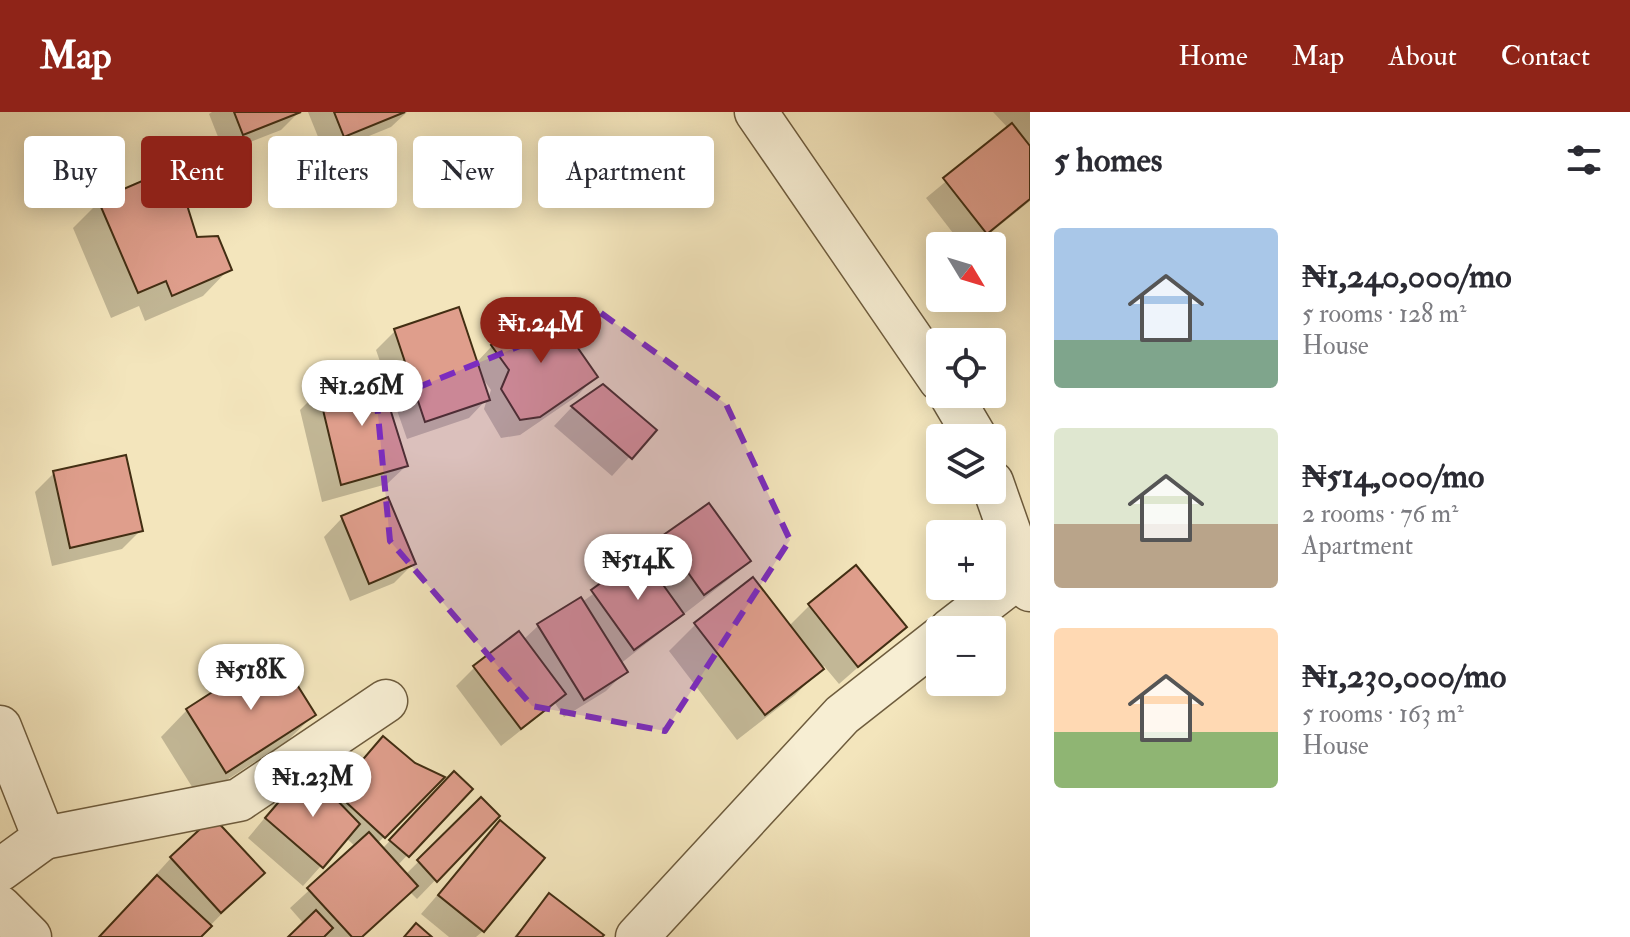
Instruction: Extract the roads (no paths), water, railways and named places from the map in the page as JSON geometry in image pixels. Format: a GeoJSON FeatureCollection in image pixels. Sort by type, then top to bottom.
{"type":"FeatureCollection","features":[{"type":"Feature","properties":{"kind":"street"},"geometry":{"type":"LineString","coordinates":[[756,112],[926,360]]}},
{"type":"Feature","properties":{"kind":"street"},"geometry":{"type":"LineString","coordinates":[[972,616],[1027,581],[1000,504]]}},
{"type":"Feature","properties":{"kind":"street"},"geometry":{"type":"LineString","coordinates":[[637,937],[842,715],[926,649]]}},
{"type":"Feature","properties":{"kind":"street"},"geometry":{"type":"LineString","coordinates":[[0,870],[44,838],[239,800],[386,701]]}},
{"type":"Feature","properties":{"kind":"street"},"geometry":{"type":"LineString","coordinates":[[0,727],[44,838]]}},
{"type":"Feature","properties":{"kind":"street"},"geometry":{"type":"LineString","coordinates":[[0,907],[30,937]]}}]}
